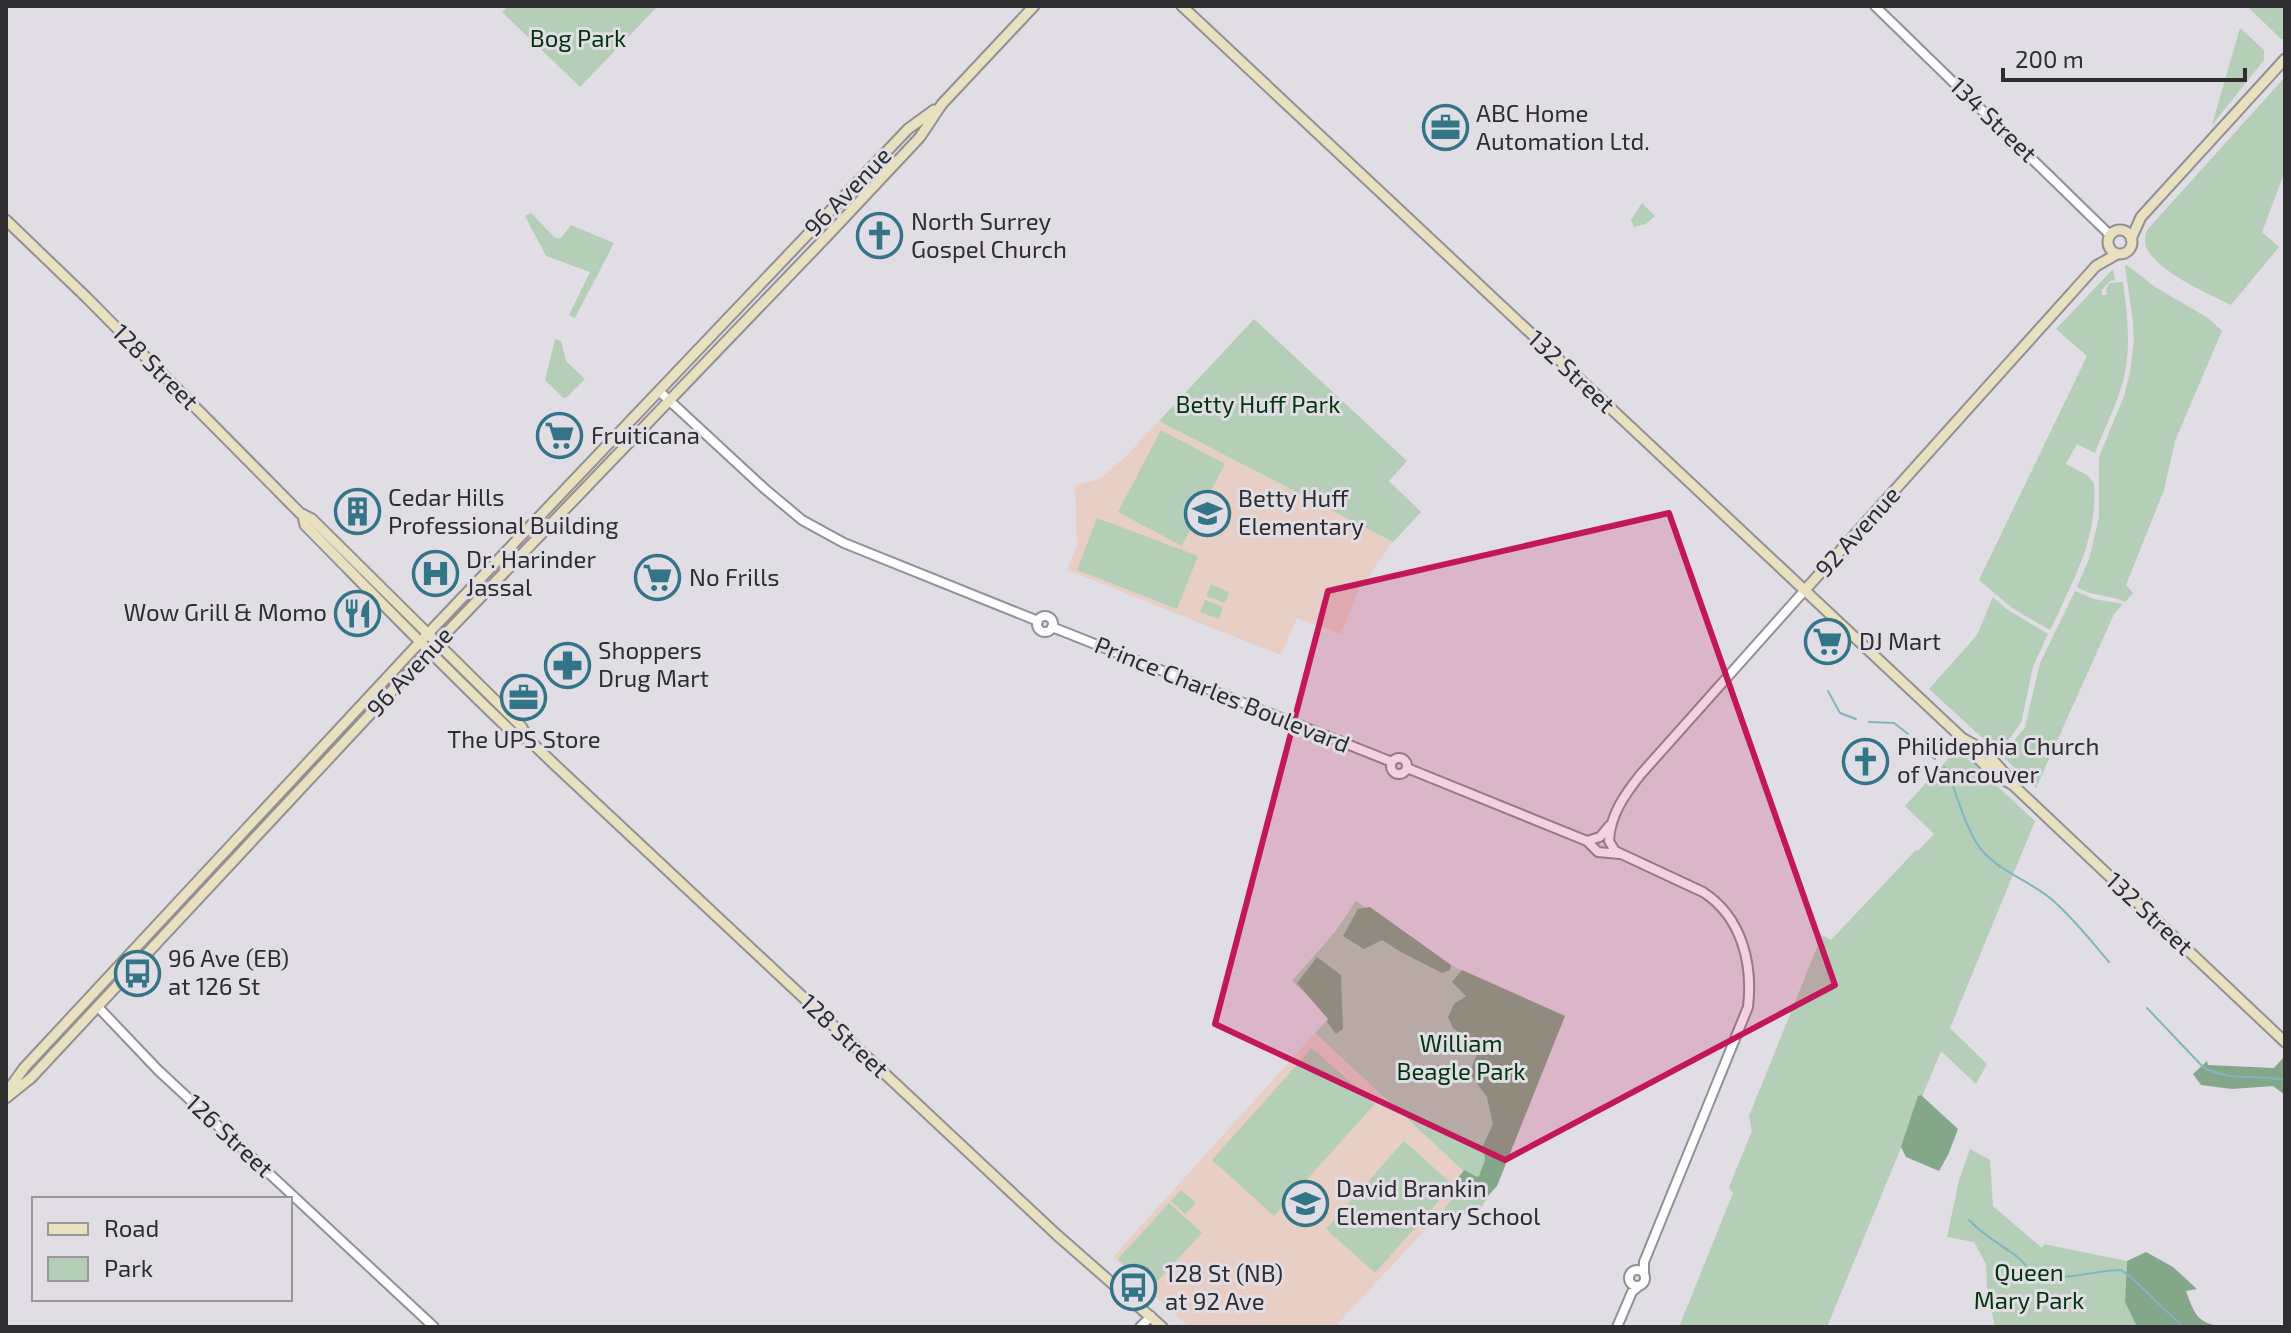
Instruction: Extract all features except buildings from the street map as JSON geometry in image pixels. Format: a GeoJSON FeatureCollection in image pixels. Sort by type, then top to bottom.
{"type":"FeatureCollection","features":[{"type":"Feature","properties":{"kind":"main road","name":"96 Avenue"},"geometry":{"type":"LineString","coordinates":[[6,1095],[31,1078],[433,647],[920,137],[942,104],[1034,6]]}},
{"type":"Feature","properties":{"kind":"main road","name":"132 Street"},"geometry":{"type":"LineString","coordinates":[[1182,6],[1961,737],[1976,745],[2003,770],[2013,785],[2285,1042]]}},
{"type":"Feature","properties":{"kind":"main road"},"geometry":{"type":"LineString","coordinates":[[2109,240],[2112,251],[2117,254],[2128,251],[2141,217],[2285,59]]}},
{"type":"Feature","properties":{"kind":"main road","name":"96 Avenue"},"geometry":{"type":"LineString","coordinates":[[6,1095],[24,1068],[424,638],[908,129],[942,104]]}},
{"type":"Feature","properties":{"kind":"main road"},"geometry":{"type":"LineString","coordinates":[[2121,231],[2141,217]]}},
{"type":"Feature","properties":{"kind":"main road","name":"128 Street"},"geometry":{"type":"LineString","coordinates":[[6,220],[303,516],[305,525],[433,647],[514,734],[530,741],[1057,1235],[1162,1327]]}},
{"type":"Feature","properties":{"kind":"main road"},"geometry":{"type":"LineString","coordinates":[[2096,266],[2114,232],[2128,233],[2131,239]]}},
{"type":"Feature","properties":{"kind":"main road","name":"92 Avenue"},"geometry":{"type":"LineString","coordinates":[[1805,590],[2096,266],[2117,254]]}},
{"type":"Feature","properties":{"kind":"main road"},"geometry":{"type":"LineString","coordinates":[[570,502],[574,481]]}},
{"type":"Feature","properties":{"kind":"main road"},"geometry":{"type":"LineString","coordinates":[[538,536],[547,510]]}},
{"type":"Feature","properties":{"kind":"main road"},"geometry":{"type":"LineString","coordinates":[[98,1007],[103,982]]}},
{"type":"Feature","properties":{"kind":"street","name":"134 Street"},"geometry":{"type":"LineString","coordinates":[[1875,6],[2109,240]]}},
{"type":"Feature","properties":{"kind":"street"},"geometry":{"type":"LineString","coordinates":[[659,391],[669,400]]}},
{"type":"Feature","properties":{"kind":"street","name":"Prince Charles Boulevard"},"geometry":{"type":"LineString","coordinates":[[669,400],[802,520],[844,543],[1038,621],[1037,626],[1042,631],[1052,627],[1392,762],[1392,770],[1396,774],[1407,768],[1600,843]]}},
{"type":"Feature","properties":{"kind":"street","name":"92 Avenue"},"geometry":{"type":"LineString","coordinates":[[1600,843],[1620,802],[1641,774],[1805,590]]}},
{"type":"Feature","properties":{"kind":"street"},"geometry":{"type":"LineString","coordinates":[[1600,843],[1714,899],[1725,910],[1741,939],[1749,974],[1748,1007],[1640,1272]]}},
{"type":"Feature","properties":{"kind":"street","name":"126 Street"},"geometry":{"type":"LineString","coordinates":[[98,1007],[181,1091],[434,1327]]}},
{"type":"Feature","properties":{"kind":"street"},"geometry":{"type":"LineString","coordinates":[[1617,1327],[1634,1287],[1645,1281],[1640,1272]]}},
{"type":"Feature","properties":{"kind":"street"},"geometry":{"type":"LineString","coordinates":[[1634,1287],[1629,1279],[1630,1274],[1640,1272]]}},
{"type":"Feature","properties":{"kind":"street"},"geometry":{"type":"LineString","coordinates":[[1140,1327],[1151,1316]]}},
{"type":"Feature","properties":{"kind":"highlighted area"},"geometry":{"type":"Polygon","coordinates":[[[1669,513],[1835,985],[1505,1160],[1215,1024],[1328,591],[1669,513]]]}},
{"type":"Feature","properties":{"kind":"shaded area","name":"Betty Huff Elementary"},"geometry":{"type":"Polygon","coordinates":[[[1159,421],[1393,542],[1359,589],[1341,634],[1297,618],[1281,655],[1067,570],[1077,545],[1075,485],[1099,479],[1159,421]]]}},
{"type":"Feature","properties":{"kind":"shaded area","name":"David Brankin Elementary School"},"geometry":{"type":"Polygon","coordinates":[[[1315,1033],[1472,1179],[1335,1327],[1189,1327],[1113,1257],[1315,1033]]]}},
{"type":"Feature","properties":{"kind":"green space","name":"Bog Park"},"geometry":{"type":"Polygon","coordinates":[[[508,6],[658,6],[580,87],[502,12],[508,6]]]}},
{"type":"Feature","properties":{"kind":"green space"},"geometry":{"type":"Polygon","coordinates":[[[2247,6],[2285,6],[2285,39],[2281,39],[2247,6]]]}},
{"type":"Feature","properties":{"kind":"green space"},"geometry":{"type":"Polygon","coordinates":[[[2240,28],[2264,50],[2264,60],[2212,125],[2240,28]]]}},
{"type":"Feature","properties":{"kind":"green space"},"geometry":{"type":"Polygon","coordinates":[[[2285,77],[2285,171],[2262,232],[2279,247],[2231,305],[2185,282],[2153,258],[2145,242],[2147,230],[2285,77]]]}},
{"type":"Feature","properties":{"kind":"green space"},"geometry":{"type":"Polygon","coordinates":[[[1642,203],[1655,216],[1646,224],[1634,227],[1631,220],[1642,203]]]}},
{"type":"Feature","properties":{"kind":"green space"},"geometry":{"type":"Polygon","coordinates":[[[531,213],[554,237],[560,239],[571,225],[614,243],[575,318],[569,315],[590,272],[546,256],[525,216],[531,213]]]}},
{"type":"Feature","properties":{"kind":"green space"},"geometry":{"type":"Polygon","coordinates":[[[2127,265],[2155,287],[2208,318],[2222,331],[2175,441],[2164,490],[2126,585],[2133,593],[2125,602],[2077,587],[2089,559],[2099,517],[2099,457],[2124,396],[2130,372],[2134,340],[2127,265]]]}},
{"type":"Feature","properties":{"kind":"green space"},"geometry":{"type":"Polygon","coordinates":[[[2113,269],[2115,280],[2110,281],[2102,290],[2102,295],[2107,295],[2106,289],[2110,283],[2123,282],[2127,362],[2115,405],[2095,453],[2077,444],[2066,464],[2087,475],[2094,483],[2093,513],[2084,555],[2050,630],[2012,608],[1979,580],[2087,356],[2056,329],[2113,269]]]}},
{"type":"Feature","properties":{"kind":"green space","name":"Betty Huff Park"},"geometry":{"type":"Polygon","coordinates":[[[1254,319],[1407,461],[1389,481],[1421,512],[1393,542],[1159,421],[1254,319]]]}},
{"type":"Feature","properties":{"kind":"green space"},"geometry":{"type":"Polygon","coordinates":[[[555,339],[561,341],[566,361],[585,379],[566,398],[545,380],[555,339]]]}},
{"type":"Feature","properties":{"kind":"green space"},"geometry":{"type":"Polygon","coordinates":[[[1161,430],[1225,464],[1182,546],[1118,512],[1161,430]]]}},
{"type":"Feature","properties":{"kind":"green space"},"geometry":{"type":"Polygon","coordinates":[[[1097,518],[1198,556],[1177,609],[1077,570],[1097,518]]]}},
{"type":"Feature","properties":{"kind":"green space"},"geometry":{"type":"Polygon","coordinates":[[[1211,584],[1229,592],[1225,603],[1206,596],[1211,584]]]}},
{"type":"Feature","properties":{"kind":"green space"},"geometry":{"type":"Polygon","coordinates":[[[2075,591],[2094,599],[2123,604],[2114,614],[2036,788],[2002,756],[2025,727],[2040,663],[2075,591]]]}},
{"type":"Feature","properties":{"kind":"green space"},"geometry":{"type":"Polygon","coordinates":[[[1993,597],[2005,608],[2048,634],[2033,667],[2021,723],[1999,753],[1929,689],[1977,635],[1993,597]]]}},
{"type":"Feature","properties":{"kind":"green space"},"geometry":{"type":"Polygon","coordinates":[[[1205,600],[1223,607],[1219,619],[1200,612],[1205,600]]]}},
{"type":"Feature","properties":{"kind":"green space"},"geometry":{"type":"Polygon","coordinates":[[[1957,749],[2035,821],[1950,1028],[1987,1064],[1976,1084],[1941,1051],[1827,1327],[1679,1327],[1733,1193],[1729,1187],[1752,1131],[1749,1116],[1822,935],[1831,940],[1934,834],[1905,806],[1957,749]]]}},
{"type":"Feature","properties":{"kind":"green space","name":"William Beagle Park"},"geometry":{"type":"Polygon","coordinates":[[[1356,901],[1452,966],[1565,1016],[1498,1180],[1481,1208],[1427,1228],[1471,1178],[1315,1033],[1330,1017],[1292,981],[1335,932],[1356,901]]]}},
{"type":"Feature","properties":{"kind":"green space"},"geometry":{"type":"Polygon","coordinates":[[[1370,907],[1451,965],[1450,970],[1442,973],[1382,940],[1364,949],[1343,936],[1358,909],[1370,907]]]}},
{"type":"Feature","properties":{"kind":"green space"},"geometry":{"type":"Polygon","coordinates":[[[1317,957],[1341,975],[1343,1029],[1336,1034],[1328,1019],[1297,983],[1317,957]]]}},
{"type":"Feature","properties":{"kind":"green space"},"geometry":{"type":"Polygon","coordinates":[[[1462,970],[1565,1016],[1497,1186],[1485,1199],[1456,1181],[1464,1170],[1479,1176],[1485,1160],[1483,1146],[1493,1124],[1487,1097],[1469,1073],[1480,1048],[1453,1028],[1448,1017],[1454,1004],[1466,996],[1452,982],[1462,970]]]}},
{"type":"Feature","properties":{"kind":"green space"},"geometry":{"type":"Polygon","coordinates":[[[1312,1048],[1375,1104],[1274,1216],[1212,1160],[1312,1048]]]}},
{"type":"Feature","properties":{"kind":"green space"},"geometry":{"type":"Polygon","coordinates":[[[2284,1057],[2285,1095],[2273,1086],[2232,1089],[2201,1085],[2193,1074],[2207,1061],[2208,1065],[2274,1068],[2284,1057]]]}},
{"type":"Feature","properties":{"kind":"green space"},"geometry":{"type":"Polygon","coordinates":[[[1921,1095],[1958,1129],[1939,1171],[1906,1157],[1901,1147],[1918,1096],[1921,1095]]]}},
{"type":"Feature","properties":{"kind":"green space"},"geometry":{"type":"Polygon","coordinates":[[[1404,1141],[1453,1185],[1375,1273],[1326,1229],[1404,1141]]]}},
{"type":"Feature","properties":{"kind":"green space","name":"Queen Mary Park"},"geometry":{"type":"Polygon","coordinates":[[[1970,1149],[1990,1160],[1993,1206],[2042,1248],[2044,1244],[2127,1261],[2125,1302],[2137,1327],[1995,1327],[1987,1288],[1986,1264],[1974,1242],[1947,1237],[1959,1180],[1970,1149]]]}},
{"type":"Feature","properties":{"kind":"green space"},"geometry":{"type":"Polygon","coordinates":[[[1181,1190],[1196,1203],[1185,1214],[1171,1201],[1181,1190]]]}},
{"type":"Feature","properties":{"kind":"green space"},"geometry":{"type":"Polygon","coordinates":[[[1169,1203],[1202,1233],[1150,1289],[1118,1259],[1169,1203]]]}},
{"type":"Feature","properties":{"kind":"green space"},"geometry":{"type":"Polygon","coordinates":[[[2146,1252],[2173,1267],[2197,1289],[2186,1291],[2202,1320],[2223,1327],[2137,1327],[2125,1302],[2127,1261],[2146,1252]]]}},
{"type":"Feature","properties":{"kind":"waterway"},"geometry":{"type":"LineString","coordinates":[[1828,691],[1840,713],[1856,719]]}},
{"type":"Feature","properties":{"kind":"waterway"},"geometry":{"type":"LineString","coordinates":[[1869,722],[1894,723],[1908,734]]}},
{"type":"Feature","properties":{"kind":"waterway"},"geometry":{"type":"LineString","coordinates":[[1918,744],[1935,759]]}},
{"type":"Feature","properties":{"kind":"waterway"},"geometry":{"type":"LineString","coordinates":[[1944,767],[1967,825],[1983,851],[2000,867],[2058,905],[2109,962]]}},
{"type":"Feature","properties":{"kind":"waterway"},"geometry":{"type":"LineString","coordinates":[[2147,1008],[2204,1068],[2225,1075],[2285,1080]]}},
{"type":"Feature","properties":{"kind":"waterway"},"geometry":{"type":"LineString","coordinates":[[1969,1220],[2040,1276],[2054,1278],[2121,1270],[2183,1327]]}},
{"type":"Feature","properties":{"kind":"place","name":"ABC Home Automation Ltd."},"geometry":{"type":"Point","coordinates":[1445,128]}},
{"type":"Feature","properties":{"kind":"place","name":"North Surrey Gospel Church"},"geometry":{"type":"Point","coordinates":[880,236]}},
{"type":"Feature","properties":{"kind":"place","name":"Fruiticana"},"geometry":{"type":"Point","coordinates":[560,436]}},
{"type":"Feature","properties":{"kind":"place","name":"Cedar Hills Professional Building"},"geometry":{"type":"Point","coordinates":[357,512]}},
{"type":"Feature","properties":{"kind":"place","name":"Betty Huff Elementary"},"geometry":{"type":"Point","coordinates":[1207,513]}},
{"type":"Feature","properties":{"kind":"place","name":"Dr. Harinder Jassal"},"geometry":{"type":"Point","coordinates":[435,574]}},
{"type":"Feature","properties":{"kind":"place","name":"No Frills"},"geometry":{"type":"Point","coordinates":[658,578]}},
{"type":"Feature","properties":{"kind":"place","name":"Wow Grill & Momo"},"geometry":{"type":"Point","coordinates":[358,613]}},
{"type":"Feature","properties":{"kind":"place","name":"DJ Mart"},"geometry":{"type":"Point","coordinates":[1828,642]}},
{"type":"Feature","properties":{"kind":"place","name":"Shoppers Drug Mart"},"geometry":{"type":"Point","coordinates":[567,665]}},
{"type":"Feature","properties":{"kind":"place","name":"The UPS Store"},"geometry":{"type":"Point","coordinates":[524,698]}},
{"type":"Feature","properties":{"kind":"place","name":"Philidephia Church of Vancouver"},"geometry":{"type":"Point","coordinates":[1866,761]}},
{"type":"Feature","properties":{"kind":"place","name":"96 Ave (EB) at 126 St"},"geometry":{"type":"Point","coordinates":[137,973]}},
{"type":"Feature","properties":{"kind":"place","name":"David Brankin Elementary School"},"geometry":{"type":"Point","coordinates":[1305,1203]}},
{"type":"Feature","properties":{"kind":"place","name":"128 St (NB) at 92 Ave"},"geometry":{"type":"Point","coordinates":[1134,1288]}}]}
